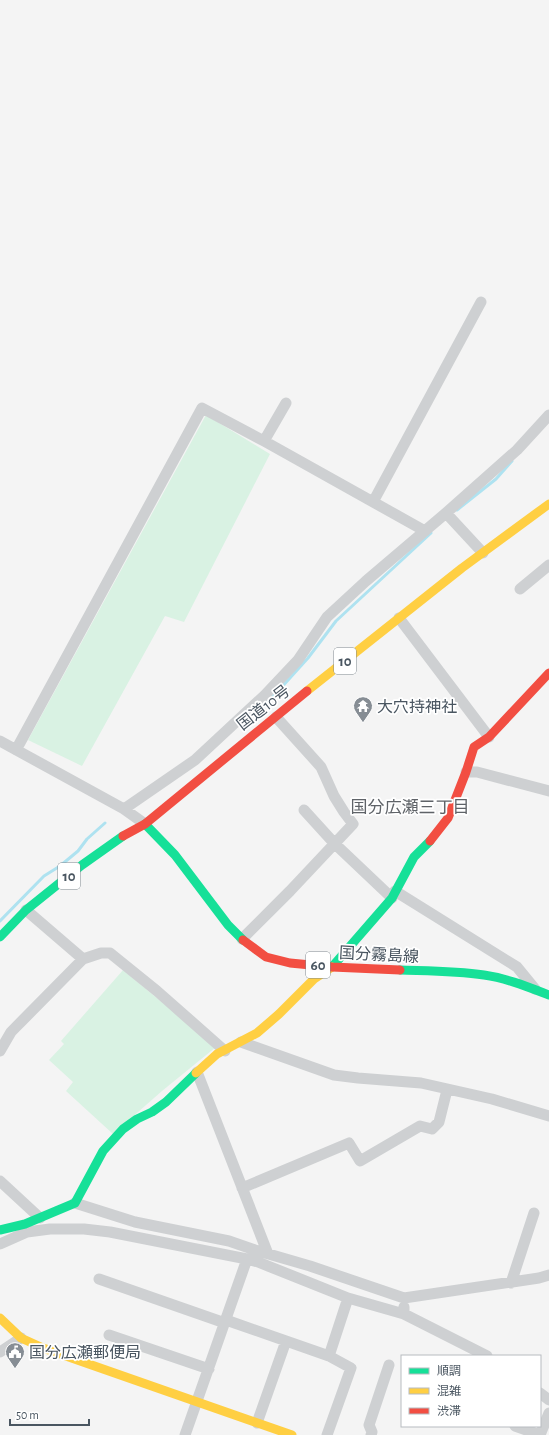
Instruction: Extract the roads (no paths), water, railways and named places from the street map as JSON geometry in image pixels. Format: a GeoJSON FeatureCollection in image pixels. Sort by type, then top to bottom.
{"type":"FeatureCollection","features":[{"type":"Feature","properties":{"kind":"main road","name":"国道10号"},"geometry":{"type":"LineString","coordinates":[[0,937],[26,910],[82,865],[115,841],[145,824],[256,732],[399,618],[546,506]]}},
{"type":"Feature","properties":{"kind":"main road"},"geometry":{"type":"LineString","coordinates":[[0,1230],[25,1224],[75,1203],[103,1151],[123,1129],[166,1102],[218,1054],[257,1033],[279,1014],[314,979],[332,967],[393,894],[414,857],[448,818],[474,747],[489,737],[549,672]]}},
{"type":"Feature","properties":{"kind":"main road","name":"国分霧島線"},"geometry":{"type":"LineString","coordinates":[[145,824],[175,855],[228,925],[246,944],[266,957],[282,962],[332,967],[458,972],[485,975],[549,994]]}},
{"type":"Feature","properties":{"kind":"main road"},"geometry":{"type":"LineString","coordinates":[[0,1318],[21,1338],[43,1348],[292,1435]]}},
{"type":"Feature","properties":{"kind":"street"},"geometry":{"type":"LineString","coordinates":[[373,502],[481,302]]}},
{"type":"Feature","properties":{"kind":"street"},"geometry":{"type":"LineString","coordinates":[[264,441],[286,403]]}},
{"type":"Feature","properties":{"kind":"street"},"geometry":{"type":"LineString","coordinates":[[16,750],[202,408],[425,531]]}},
{"type":"Feature","properties":{"kind":"street"},"geometry":{"type":"LineString","coordinates":[[124,809],[195,760],[245,714],[298,660],[327,617],[366,581],[517,450],[549,415]]}},
{"type":"Feature","properties":{"kind":"street"},"geometry":{"type":"LineString","coordinates":[[546,506],[549,519]]}},
{"type":"Feature","properties":{"kind":"street"},"geometry":{"type":"LineString","coordinates":[[446,513],[483,553]]}},
{"type":"Feature","properties":{"kind":"street"},"geometry":{"type":"LineString","coordinates":[[520,589],[549,565]]}},
{"type":"Feature","properties":{"kind":"street"},"geometry":{"type":"LineString","coordinates":[[399,618],[489,737]]}},
{"type":"Feature","properties":{"kind":"street"},"geometry":{"type":"LineString","coordinates":[[245,714],[256,732]]}},
{"type":"Feature","properties":{"kind":"street"},"geometry":{"type":"LineString","coordinates":[[242,939],[290,891],[353,824],[334,796],[321,767],[276,716]]}},
{"type":"Feature","properties":{"kind":"street"},"geometry":{"type":"LineString","coordinates":[[0,741],[124,809],[145,824]]}},
{"type":"Feature","properties":{"kind":"street"},"geometry":{"type":"LineString","coordinates":[[466,772],[477,772],[549,790]]}},
{"type":"Feature","properties":{"kind":"street"},"geometry":{"type":"LineString","coordinates":[[304,810],[334,843],[393,894],[518,967],[535,989]]}},
{"type":"Feature","properties":{"kind":"street"},"geometry":{"type":"LineString","coordinates":[[26,910],[83,959]]}},
{"type":"Feature","properties":{"kind":"street"},"geometry":{"type":"LineString","coordinates":[[0,1051],[11,1032],[83,959],[110,953],[157,991],[225,1051]]}},
{"type":"Feature","properties":{"kind":"street"},"geometry":{"type":"LineString","coordinates":[[241,1042],[334,1075],[421,1082],[447,1090],[492,1099],[549,1116]]}},
{"type":"Feature","properties":{"kind":"street"},"geometry":{"type":"LineString","coordinates":[[197,1072],[268,1254]]}},
{"type":"Feature","properties":{"kind":"street"},"geometry":{"type":"LineString","coordinates":[[242,1188],[349,1143],[360,1161],[420,1126],[432,1129],[439,1122],[447,1090]]}},
{"type":"Feature","properties":{"kind":"street"},"geometry":{"type":"LineString","coordinates":[[0,1181],[40,1218]]}},
{"type":"Feature","properties":{"kind":"street"},"geometry":{"type":"LineString","coordinates":[[75,1203],[135,1222],[229,1241],[310,1266],[404,1298],[511,1283],[549,1275]]}},
{"type":"Feature","properties":{"kind":"street"},"geometry":{"type":"LineString","coordinates":[[511,1283],[534,1213]]}},
{"type":"Feature","properties":{"kind":"street"},"geometry":{"type":"LineString","coordinates":[[0,1244],[27,1232],[50,1229],[84,1229],[110,1232],[247,1259],[348,1298],[404,1314],[484,1355]]}},
{"type":"Feature","properties":{"kind":"street"},"geometry":{"type":"LineString","coordinates":[[185,1435],[247,1259]]}},
{"type":"Feature","properties":{"kind":"street"},"geometry":{"type":"LineString","coordinates":[[99,1279],[329,1356],[351,1368],[327,1435]]}},
{"type":"Feature","properties":{"kind":"street"},"geometry":{"type":"LineString","coordinates":[[329,1356],[348,1298]]}},
{"type":"Feature","properties":{"kind":"street"},"geometry":{"type":"LineString","coordinates":[[404,1298],[404,1314]]}},
{"type":"Feature","properties":{"kind":"street"},"geometry":{"type":"LineString","coordinates":[[109,1335],[209,1369]]}},
{"type":"Feature","properties":{"kind":"street"},"geometry":{"type":"LineString","coordinates":[[0,1352],[21,1338]]}},
{"type":"Feature","properties":{"kind":"street"},"geometry":{"type":"LineString","coordinates":[[257,1423],[286,1341]]}},
{"type":"Feature","properties":{"kind":"street"},"geometry":{"type":"LineString","coordinates":[[371,1435],[372,1432],[369,1425],[389,1365]]}},
{"type":"Feature","properties":{"kind":"street"},"geometry":{"type":"LineString","coordinates":[[518,1427],[540,1435],[549,1413]]}},
{"type":"Feature","properties":{"kind":"waterway"},"geometry":{"type":"LineString","coordinates":[[457,510],[496,479],[512,461]]}},
{"type":"Feature","properties":{"kind":"waterway"},"geometry":{"type":"LineString","coordinates":[[261,710],[308,658],[336,621],[431,533]]}},
{"type":"Feature","properties":{"kind":"waterway"},"geometry":{"type":"LineString","coordinates":[[0,921],[44,876],[60,866],[78,851],[87,839],[105,823]]}},
{"type":"Feature","properties":{"kind":"place","name":"大穴持神社"},"geometry":{"type":"Point","coordinates":[363,723]}},
{"type":"Feature","properties":{"kind":"place","name":"国分広瀬郵便局"},"geometry":{"type":"Point","coordinates":[15,1369]}},
{"type":"Feature","properties":{"kind":"district","name":"国分広瀬三丁目"},"geometry":{"type":"Point","coordinates":[410,807]}}]}
